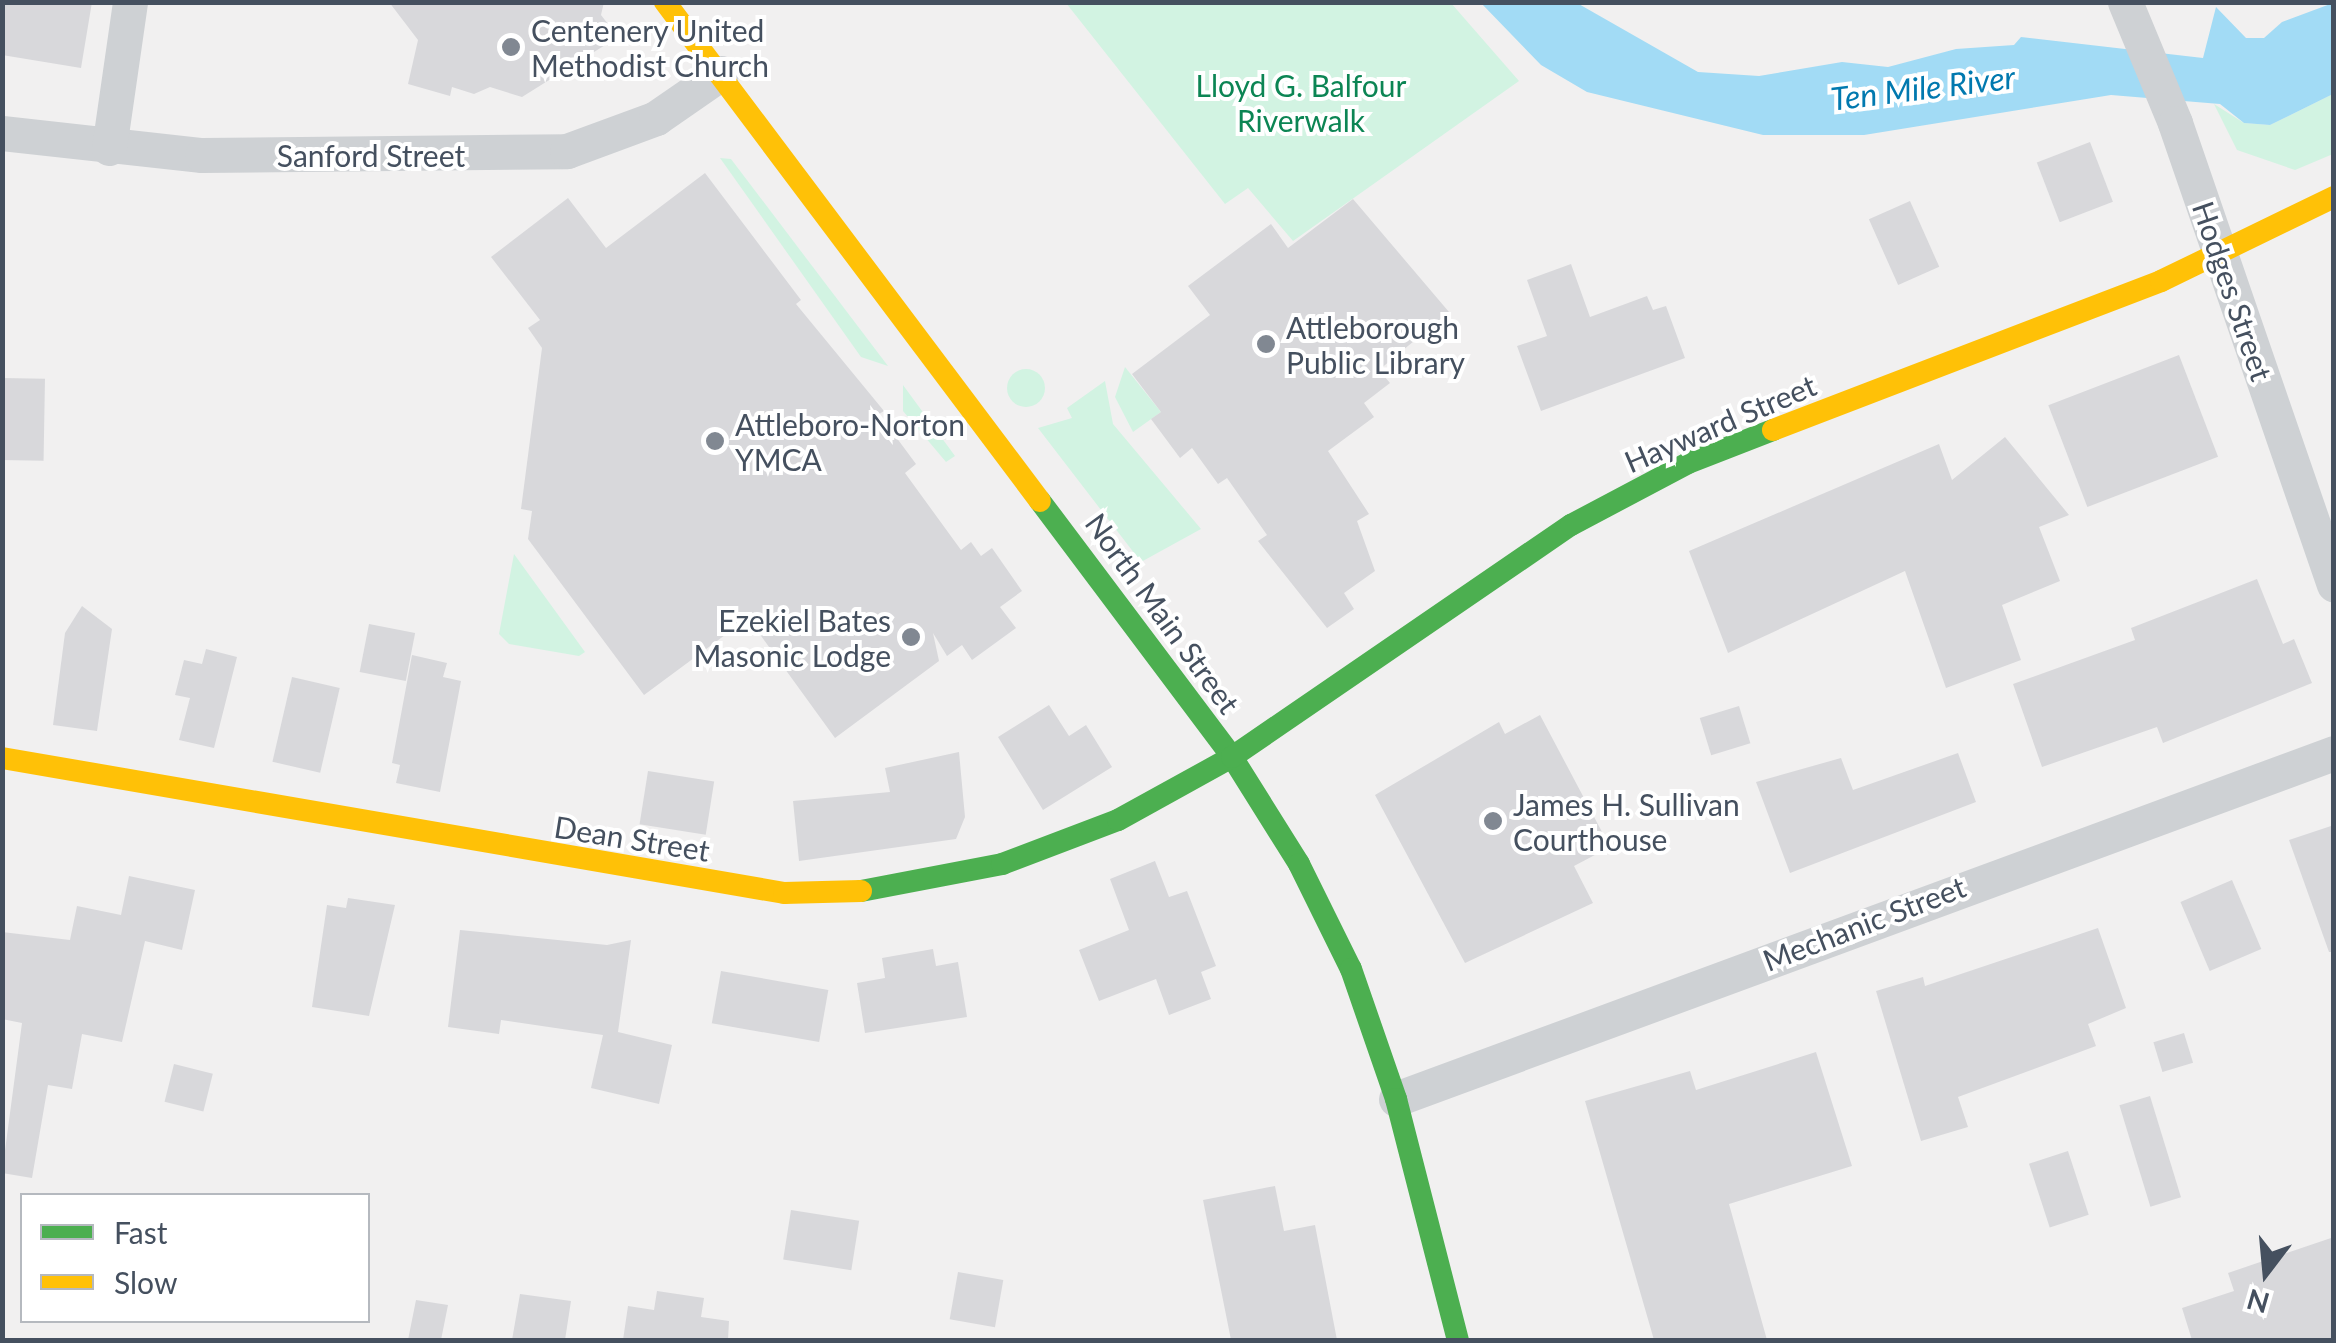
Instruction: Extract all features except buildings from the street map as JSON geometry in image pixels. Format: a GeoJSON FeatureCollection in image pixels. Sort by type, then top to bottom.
{"type":"FeatureCollection","features":[{"type":"Feature","properties":{"kind":"street"},"geometry":{"type":"LineString","coordinates":[[109,148],[130,2]]}},
{"type":"Feature","properties":{"kind":"street","name":"North Main Street"},"geometry":{"type":"LineString","coordinates":[[665,2],[1232,757],[1351,969],[1396,1099],[1458,1340]]}},
{"type":"Feature","properties":{"kind":"street","name":"Hodges Street"},"geometry":{"type":"LineString","coordinates":[[2125,2],[2143,36],[2175,123],[2334,584]]}},
{"type":"Feature","properties":{"kind":"street","name":"Sanford Street"},"geometry":{"type":"LineString","coordinates":[[2,132],[109,148],[277,156],[567,151],[656,118],[721,73]]}},
{"type":"Feature","properties":{"kind":"street","name":"Hayward Street"},"geometry":{"type":"LineString","coordinates":[[1232,757],[1571,526],[1688,462],[2221,254],[2334,198]]}},
{"type":"Feature","properties":{"kind":"street","name":"Mechanic Street"},"geometry":{"type":"LineString","coordinates":[[1396,1099],[2334,752]]}},
{"type":"Feature","properties":{"kind":"street","name":"Dean Street"},"geometry":{"type":"LineString","coordinates":[[2,758],[784,893],[880,890],[1002,864],[1118,820],[1232,757]]}},
{"type":"Feature","properties":{"kind":"green space","name":"Lloyd G. Balfour Riverwalk"},"geometry":{"type":"Polygon","coordinates":[[[1066,3],[1451,3],[1519,81],[1293,241],[1248,188],[1225,204],[1066,3]]]}},
{"type":"Feature","properties":{"kind":"green space"},"geometry":{"type":"Polygon","coordinates":[[[2333,94],[2333,154],[2295,170],[2237,150],[2214,104],[2244,123],[2270,125],[2333,94]]]}},
{"type":"Feature","properties":{"kind":"green space"},"geometry":{"type":"Polygon","coordinates":[[[720,158],[731,159],[888,366],[861,357],[720,158]]]}},
{"type":"Feature","properties":{"kind":"green space"},"geometry":{"type":"Polygon","coordinates":[[[1125,367],[1161,412],[1133,432],[1115,397],[1125,367]]]}},
{"type":"Feature","properties":{"kind":"green space"},"geometry":{"type":"Polygon","coordinates":[[[1026,369],[1039,375],[1045,388],[1039,401],[1026,407],[1013,401],[1007,388],[1013,375],[1026,369]]]}},
{"type":"Feature","properties":{"kind":"green space"},"geometry":{"type":"Polygon","coordinates":[[[1105,381],[1113,424],[1201,529],[1141,562],[1038,428],[1072,418],[1067,408],[1105,381]]]}},
{"type":"Feature","properties":{"kind":"green space"},"geometry":{"type":"Polygon","coordinates":[[[903,385],[955,456],[946,462],[903,411],[903,385]]]}},
{"type":"Feature","properties":{"kind":"green space"},"geometry":{"type":"Polygon","coordinates":[[[514,554],[585,652],[579,656],[509,644],[499,634],[514,554]]]}},
{"type":"Feature","properties":{"kind":"water","name":"Ten Mile River"},"geometry":{"type":"Polygon","coordinates":[[[1481,3],[1577,3],[1698,72],[1759,76],[1842,62],[1888,67],[1956,49],[2014,45],[2021,37],[2203,58],[2216,7],[2246,38],[2264,38],[2282,22],[2333,3],[2333,94],[2270,125],[2244,123],[2220,104],[2111,95],[1864,135],[1763,135],[1587,92],[1541,65],[1481,3]]]}},
{"type":"Feature","properties":{"kind":"traffic: fast"},"geometry":{"type":"LineString","coordinates":[[861,891],[1002,864],[1118,820],[1232,757],[1571,525],[1688,463],[1773,430]]}},
{"type":"Feature","properties":{"kind":"traffic: fast"},"geometry":{"type":"LineString","coordinates":[[1040,501],[1232,757],[1299,864],[1351,969],[1396,1099],[1458,1340]]}},
{"type":"Feature","properties":{"kind":"traffic: slow"},"geometry":{"type":"LineString","coordinates":[[665,2],[1040,501]]}},
{"type":"Feature","properties":{"kind":"traffic: slow"},"geometry":{"type":"LineString","coordinates":[[1773,430],[2161,281],[2334,197]]}},
{"type":"Feature","properties":{"kind":"traffic: slow"},"geometry":{"type":"LineString","coordinates":[[2,758],[784,893],[861,891]]}},
{"type":"Feature","properties":{"kind":"place","name":"Centenery United Methodist Church"},"geometry":{"type":"Point","coordinates":[511,47]}},
{"type":"Feature","properties":{"kind":"place","name":"Attleborough Public Library"},"geometry":{"type":"Point","coordinates":[1266,344]}},
{"type":"Feature","properties":{"kind":"place","name":"Attleboro-Norton YMCA"},"geometry":{"type":"Point","coordinates":[715,441]}},
{"type":"Feature","properties":{"kind":"place","name":"Ezekiel Bates Masonic Lodge"},"geometry":{"type":"Point","coordinates":[911,637]}},
{"type":"Feature","properties":{"kind":"place","name":"James H. Sullivan Courthouse"},"geometry":{"type":"Point","coordinates":[1493,821]}}]}
